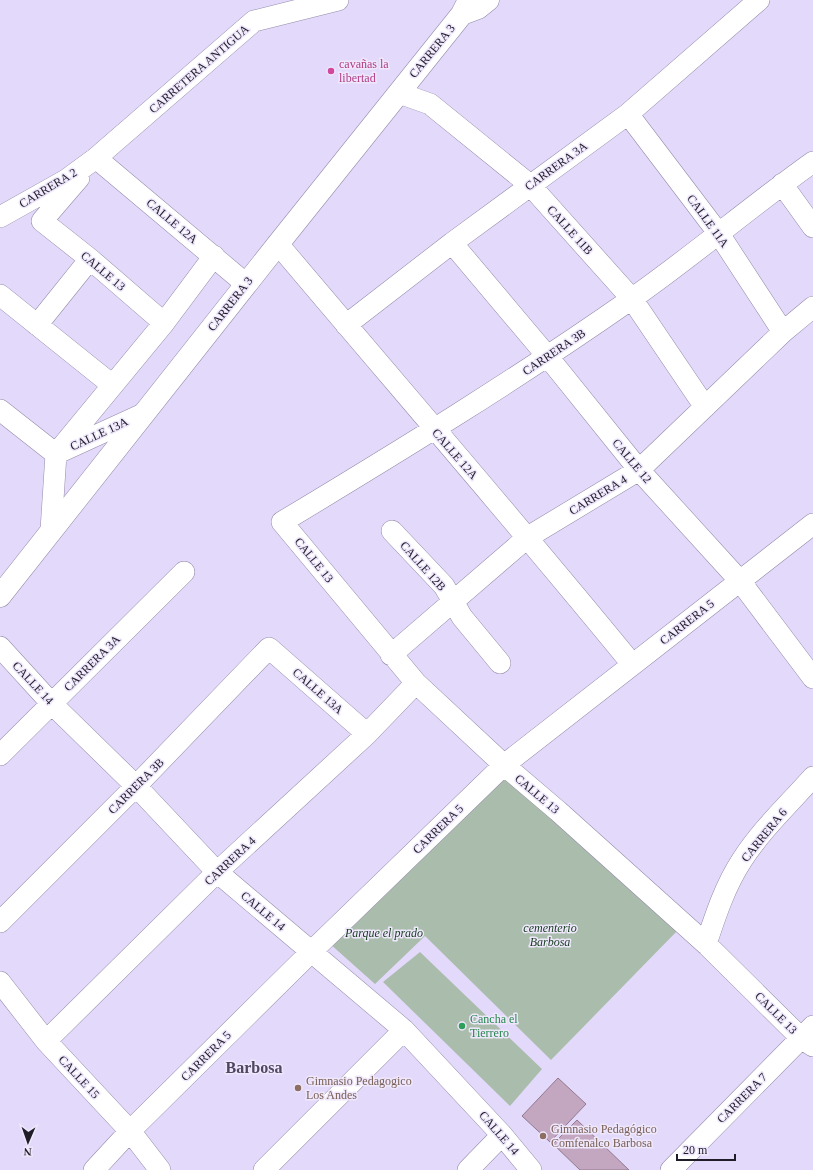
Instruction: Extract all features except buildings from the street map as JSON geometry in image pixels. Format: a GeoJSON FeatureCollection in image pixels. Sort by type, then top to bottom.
{"type":"FeatureCollection","features":[{"type":"Feature","properties":{"kind":"main road","name":"CARRERA 3"},"geometry":{"type":"LineString","coordinates":[[0,596],[466,7],[478,8],[488,0]]}},
{"type":"Feature","properties":{"kind":"street","name":"CARRETERA ANTIGUA"},"geometry":{"type":"LineString","coordinates":[[96,158],[254,21],[338,0]]}},
{"type":"Feature","properties":{"kind":"street","name":"CARRERA 3A"},"geometry":{"type":"LineString","coordinates":[[346,325],[452,243],[628,114],[759,0]]}},
{"type":"Feature","properties":{"kind":"street","name":"CALLE 11B"},"geometry":{"type":"LineString","coordinates":[[399,93],[430,104],[530,185],[632,299],[705,407]]}},
{"type":"Feature","properties":{"kind":"street","name":"CALLE 11A"},"geometry":{"type":"LineString","coordinates":[[628,114],[719,234],[782,332]]}},
{"type":"Feature","properties":{"kind":"street","name":"CARRERA 2"},"geometry":{"type":"LineString","coordinates":[[0,217],[66,180],[96,158]]}},
{"type":"Feature","properties":{"kind":"street","name":"CALLE 13"},"geometry":{"type":"LineString","coordinates":[[96,158],[42,221],[90,259],[164,323]]}},
{"type":"Feature","properties":{"kind":"street","name":"CALLE 12A"},"geometry":{"type":"LineString","coordinates":[[96,158],[246,284]]}},
{"type":"Feature","properties":{"kind":"street","name":"CARRERA 3B"},"geometry":{"type":"LineString","coordinates":[[282,522],[434,430],[548,357],[632,299],[813,162]]}},
{"type":"Feature","properties":{"kind":"street"},"geometry":{"type":"LineString","coordinates":[[782,184],[813,227]]}},
{"type":"Feature","properties":{"kind":"street","name":"CALLE 12"},"geometry":{"type":"LineString","coordinates":[[452,243],[548,357],[639,470],[740,581],[813,678]]}},
{"type":"Feature","properties":{"kind":"street","name":"CALLE 12A"},"geometry":{"type":"LineString","coordinates":[[278,244],[434,430],[528,537],[632,664]]}},
{"type":"Feature","properties":{"kind":"street"},"geometry":{"type":"LineString","coordinates":[[56,454],[111,384],[164,323],[214,256]]}},
{"type":"Feature","properties":{"kind":"street"},"geometry":{"type":"LineString","coordinates":[[37,325],[90,259]]}},
{"type":"Feature","properties":{"kind":"street"},"geometry":{"type":"LineString","coordinates":[[0,295],[111,384]]}},
{"type":"Feature","properties":{"kind":"street","name":"CARRERA 4"},"geometry":{"type":"LineString","coordinates":[[391,655],[528,537],[639,470],[782,332],[813,307]]}},
{"type":"Feature","properties":{"kind":"street","name":"CALLE 13A"},"geometry":{"type":"LineString","coordinates":[[0,410],[56,454]]}},
{"type":"Feature","properties":{"kind":"street","name":"CALLE 13A"},"geometry":{"type":"LineString","coordinates":[[56,454],[143,414]]}},
{"type":"Feature","properties":{"kind":"street","name":"CALLE 13A"},"geometry":{"type":"LineString","coordinates":[[51,530],[56,454]]}},
{"type":"Feature","properties":{"kind":"street","name":"CALLE 13"},"geometry":{"type":"LineString","coordinates":[[282,522],[391,655],[416,683],[504,765],[558,811],[809,1037]]}},
{"type":"Feature","properties":{"kind":"street","name":"CARRERA 5"},"geometry":{"type":"LineString","coordinates":[[94,1170],[130,1131],[311,952],[504,765],[813,524]]}},
{"type":"Feature","properties":{"kind":"street","name":"CALLE 12B"},"geometry":{"type":"LineString","coordinates":[[392,531],[444,586],[462,617],[500,663]]}},
{"type":"Feature","properties":{"kind":"street","name":"CARRERA 3A"},"geometry":{"type":"LineString","coordinates":[[0,754],[184,572]]}},
{"type":"Feature","properties":{"kind":"street","name":"CALLE 14"},"geometry":{"type":"LineString","coordinates":[[0,647],[52,704],[136,786],[217,872],[404,1030],[502,1135],[531,1170]]}},
{"type":"Feature","properties":{"kind":"street","name":"CARRERA 3B"},"geometry":{"type":"LineString","coordinates":[[0,922],[136,786],[269,648]]}},
{"type":"Feature","properties":{"kind":"street","name":"CALLE 13A"},"geometry":{"type":"LineString","coordinates":[[269,648],[367,734]]}},
{"type":"Feature","properties":{"kind":"street","name":"CARRERA 4"},"geometry":{"type":"LineString","coordinates":[[46,1041],[217,872],[367,734],[416,683]]}},
{"type":"Feature","properties":{"kind":"street","name":"CARRERA 6"},"geometry":{"type":"LineString","coordinates":[[706,944],[719,904],[742,859],[766,829],[813,777]]}},
{"type":"Feature","properties":{"kind":"street","name":"CALLE 15"},"geometry":{"type":"LineString","coordinates":[[0,982],[46,1041],[130,1131],[160,1170]]}},
{"type":"Feature","properties":{"kind":"street"},"geometry":{"type":"LineString","coordinates":[[264,1170],[404,1030]]}},
{"type":"Feature","properties":{"kind":"street","name":"CARRERA 7"},"geometry":{"type":"LineString","coordinates":[[671,1170],[809,1037]]}},
{"type":"Feature","properties":{"kind":"street"},"geometry":{"type":"LineString","coordinates":[[468,1170],[502,1135]]}},
{"type":"Feature","properties":{"kind":"green space","name":"cementerio Barbosa"},"geometry":{"type":"Polygon","coordinates":[[[504,774],[678,930],[551,1060],[425,936],[375,984],[329,943],[504,774]]]}},
{"type":"Feature","properties":{"kind":"green space","name":"Cancha el Tierrero"},"geometry":{"type":"Polygon","coordinates":[[[420,952],[542,1069],[510,1106],[383,982],[420,952]]]}},
{"type":"Feature","properties":{"kind":"place","name":"cavañas la libertad"},"geometry":{"type":"Point","coordinates":[331,71]}},
{"type":"Feature","properties":{"kind":"place","name":"Cancha el Tierrero"},"geometry":{"type":"Point","coordinates":[462,1026]}},
{"type":"Feature","properties":{"kind":"place","name":"Gimnasio Pedagogico Los Andes"},"geometry":{"type":"Point","coordinates":[298,1088]}},
{"type":"Feature","properties":{"kind":"place","name":"Gimnasio Pedagógico Comfenalco Barbosa"},"geometry":{"type":"Point","coordinates":[543,1136]}},
{"type":"Feature","properties":{"kind":"district","name":"Barbosa"},"geometry":{"type":"Point","coordinates":[254,1067]}},
{"type":"Feature","properties":{"kind":"park label","name":"Parque el prado"},"geometry":{"type":"Point","coordinates":[384,933]}}]}
